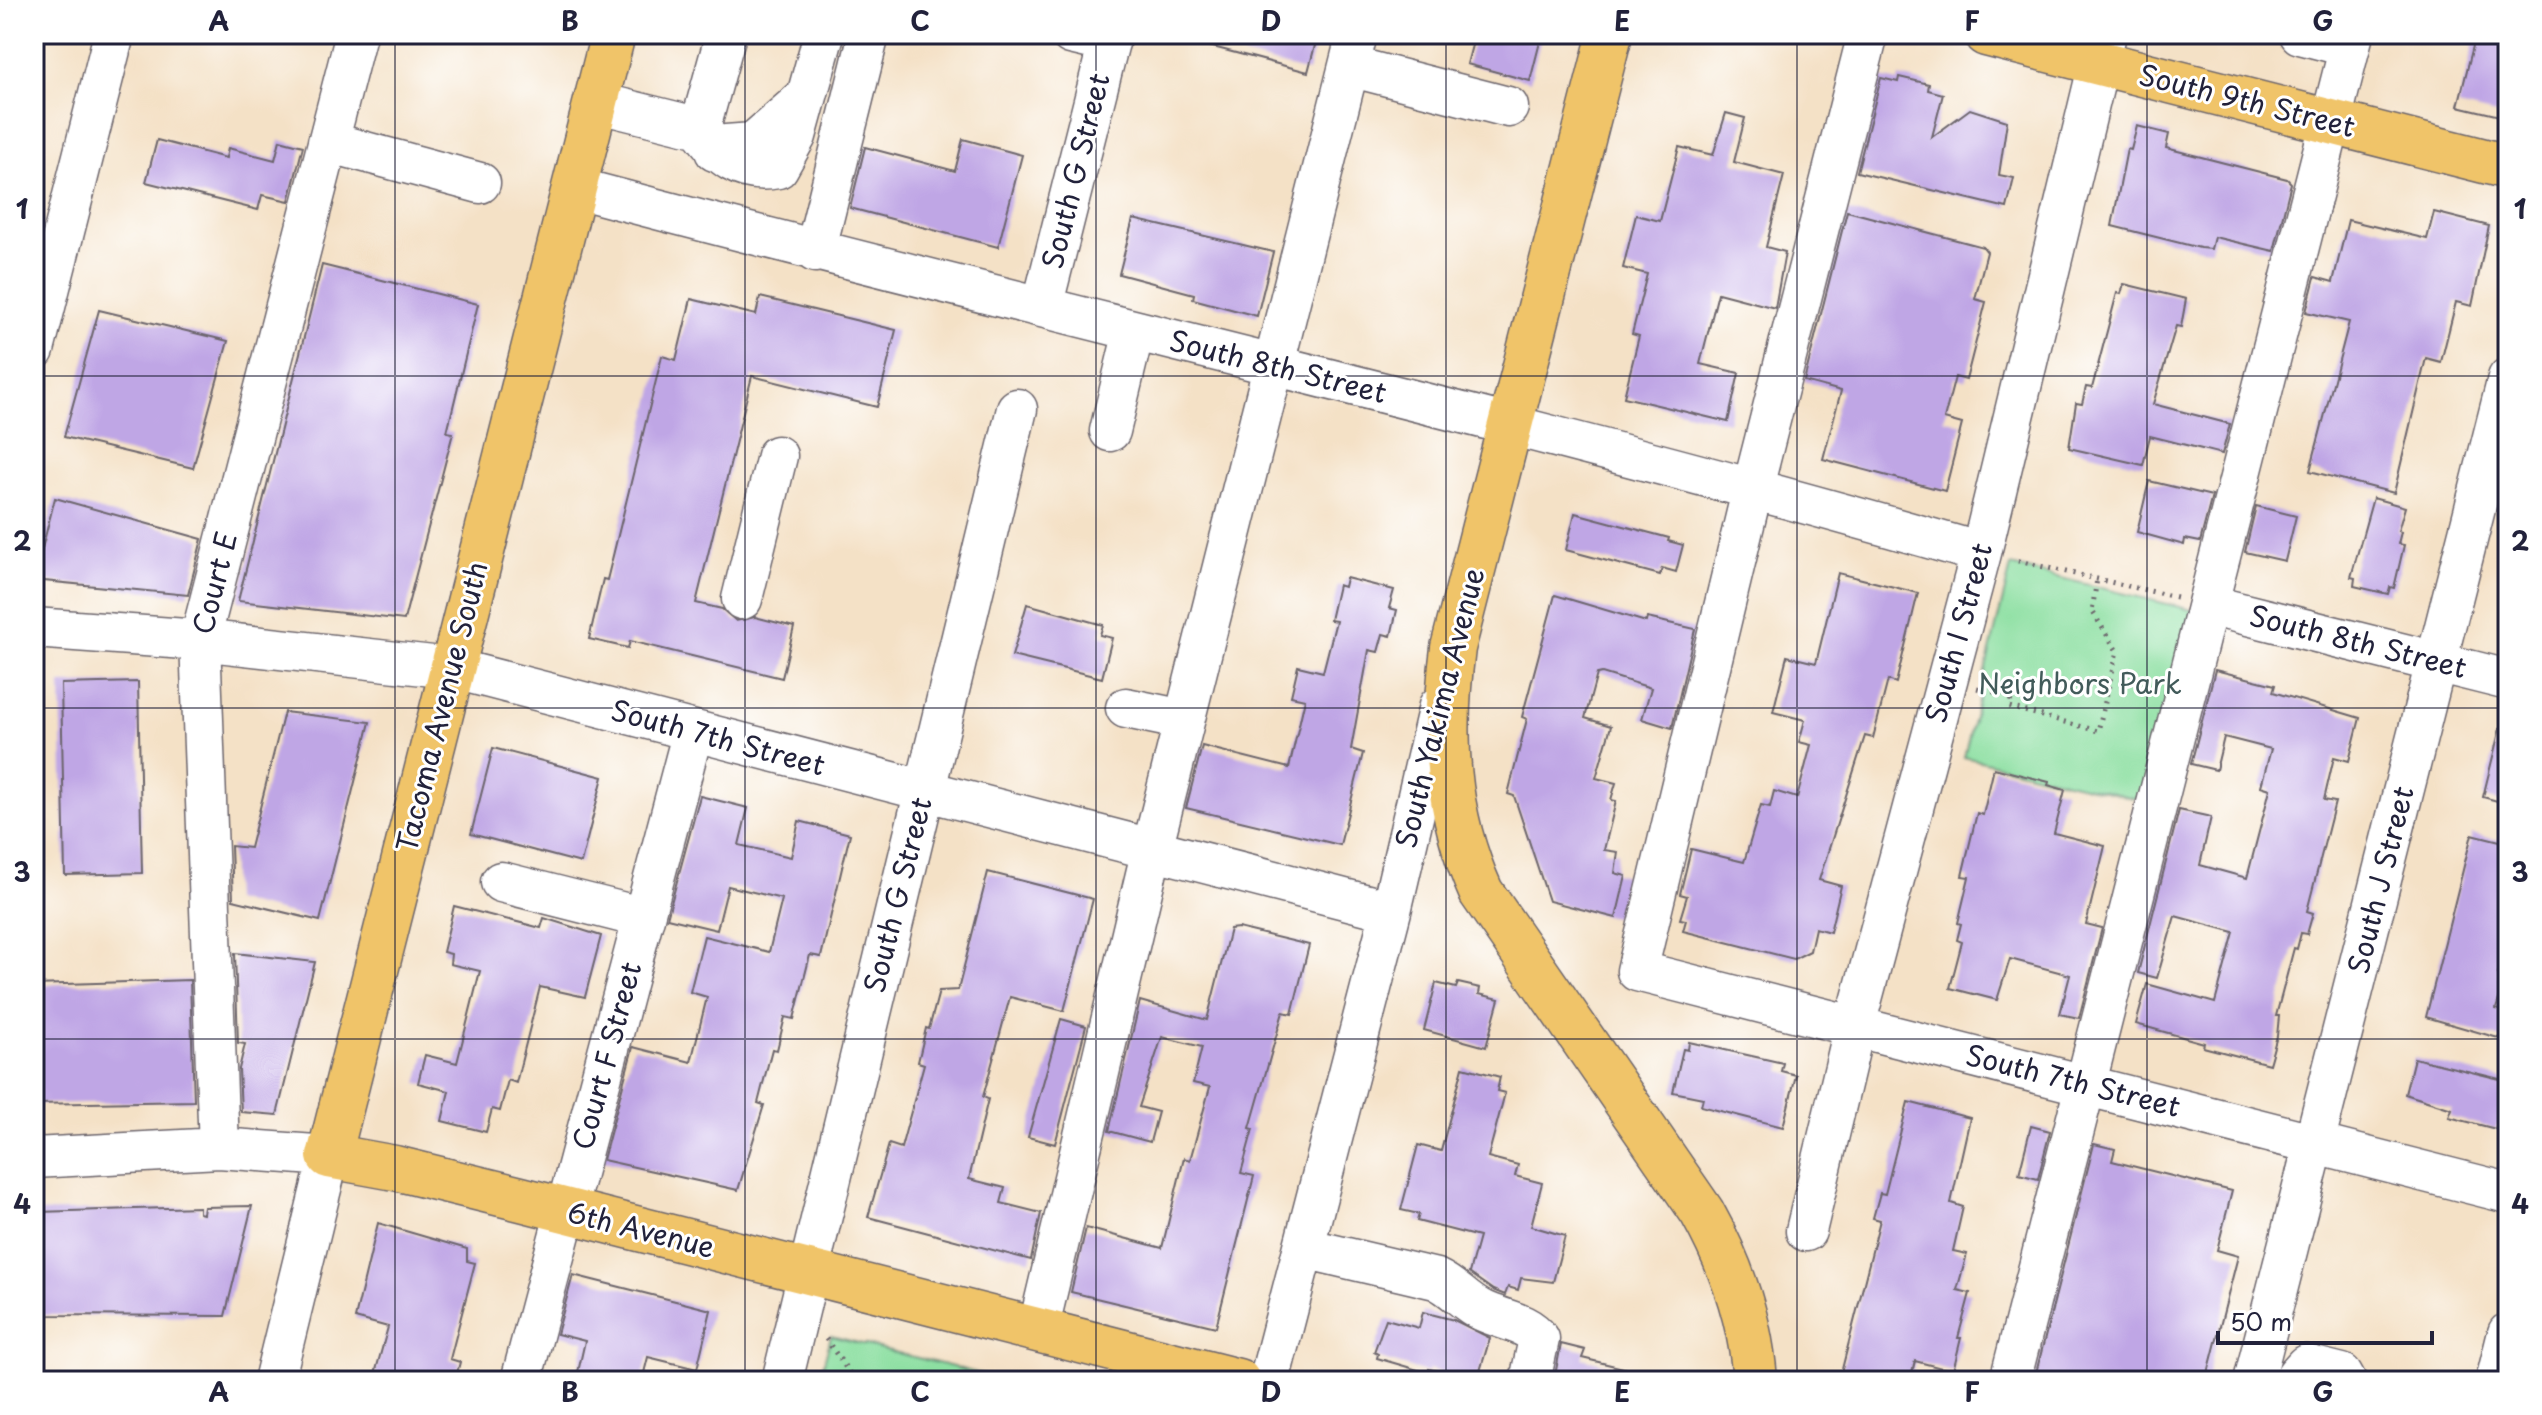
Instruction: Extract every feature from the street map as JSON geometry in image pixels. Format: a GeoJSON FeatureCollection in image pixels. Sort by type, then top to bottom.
{"type":"FeatureCollection","features":[{"type":"Feature","properties":{"kind":"main road","name":"Tacoma Avenue South"},"geometry":{"type":"LineString","coordinates":[[329,1156],[613,34]]}},
{"type":"Feature","properties":{"kind":"main road","name":"South Yakima Avenue"},"geometry":{"type":"LineString","coordinates":[[1453,648],[1610,34]]}},
{"type":"Feature","properties":{"kind":"main road","name":"South 9th Street"},"geometry":{"type":"LineString","coordinates":[[1986,34],[2102,48],[2331,122],[2508,167]]}},
{"type":"Feature","properties":{"kind":"main road"},"geometry":{"type":"LineString","coordinates":[[1453,648],[1446,753],[1449,791],[1468,861],[1502,926],[1702,1212],[1731,1269],[1747,1328],[1755,1381]]}},
{"type":"Feature","properties":{"kind":"main road","name":"6th Avenue"},"geometry":{"type":"LineString","coordinates":[[329,1156],[395,1168],[1238,1381]]}},
{"type":"Feature","properties":{"kind":"street"},"geometry":{"type":"LineString","coordinates":[[34,350],[114,34]]}},
{"type":"Feature","properties":{"kind":"street","name":"Court E"},"geometry":{"type":"LineString","coordinates":[[219,1148],[200,640],[356,34]]}},
{"type":"Feature","properties":{"kind":"street"},"geometry":{"type":"LineString","coordinates":[[708,140],[726,34]]}},
{"type":"Feature","properties":{"kind":"street"},"geometry":{"type":"LineString","coordinates":[[595,102],[708,140],[735,164],[759,172],[778,168],[796,136],[824,34]]}},
{"type":"Feature","properties":{"kind":"street"},"geometry":{"type":"LineString","coordinates":[[815,252],[869,34]]}},
{"type":"Feature","properties":{"kind":"street"},"geometry":{"type":"LineString","coordinates":[[1753,487],[1868,34]]}},
{"type":"Feature","properties":{"kind":"street"},"geometry":{"type":"LineString","coordinates":[[2010,1381],[2351,41],[2300,34]]}},
{"type":"Feature","properties":{"kind":"street","name":"South G Street"},"geometry":{"type":"LineString","coordinates":[[1042,307],[1097,37]]}},
{"type":"Feature","properties":{"kind":"street","name":"South I Street"},"geometry":{"type":"LineString","coordinates":[[1806,1231],[1855,1025],[1947,680],[1999,557],[2102,48]]}},
{"type":"Feature","properties":{"kind":"street"},"geometry":{"type":"LineString","coordinates":[[1038,1330],[1152,849],[1353,50],[1508,107]]}},
{"type":"Feature","properties":{"kind":"street"},"geometry":{"type":"LineString","coordinates":[[328,142],[480,183]]}},
{"type":"Feature","properties":{"kind":"street","name":"South 8th Street"},"geometry":{"type":"LineString","coordinates":[[573,187],[815,252],[1753,487],[1999,557]]}},
{"type":"Feature","properties":{"kind":"street"},"geometry":{"type":"LineString","coordinates":[[1110,431],[1134,331]]}},
{"type":"Feature","properties":{"kind":"street","name":"South J Street"},"geometry":{"type":"LineString","coordinates":[[2256,1373],[2508,378]]}},
{"type":"Feature","properties":{"kind":"street","name":"South G Street"},"geometry":{"type":"LineString","coordinates":[[782,1381],[1017,409]]}},
{"type":"Feature","properties":{"kind":"street"},"geometry":{"type":"LineString","coordinates":[[742,599],[777,456]]}},
{"type":"Feature","properties":{"kind":"street","name":"South 7th Street"},"geometry":{"type":"LineString","coordinates":[[1753,487],[1637,971],[2508,1193]]}},
{"type":"Feature","properties":{"kind":"street","name":"South 8th Street"},"geometry":{"type":"LineString","coordinates":[[2208,605],[2508,680]]}},
{"type":"Feature","properties":{"kind":"street","name":"South 7th Street"},"geometry":{"type":"LineString","coordinates":[[34,628],[200,640],[451,668],[1391,911]]}},
{"type":"Feature","properties":{"kind":"street","name":"South Yakima Avenue"},"geometry":{"type":"LineString","coordinates":[[1269,1381],[1391,911],[1453,648]]}},
{"type":"Feature","properties":{"kind":"street"},"geometry":{"type":"LineString","coordinates":[[1126,708],[1184,720]]}},
{"type":"Feature","properties":{"kind":"street","name":"Court F Street"},"geometry":{"type":"LineString","coordinates":[[521,1381],[693,731]]}},
{"type":"Feature","properties":{"kind":"street"},"geometry":{"type":"LineString","coordinates":[[501,882],[644,918]]}},
{"type":"Feature","properties":{"kind":"street","name":"6th Avenue"},"geometry":{"type":"LineString","coordinates":[[34,1158],[219,1148],[329,1156]]}},
{"type":"Feature","properties":{"kind":"street","name":"Tacoma Avenue South"},"geometry":{"type":"LineString","coordinates":[[274,1381],[329,1156]]}},
{"type":"Feature","properties":{"kind":"street"},"geometry":{"type":"LineString","coordinates":[[1304,1248],[1436,1279],[1481,1311],[1533,1331],[1539,1339],[1530,1381]]}},
{"type":"Feature","properties":{"kind":"street"},"geometry":{"type":"LineString","coordinates":[[2496,1381],[2508,1333]]}},
{"type":"Feature","properties":{"kind":"street"},"geometry":{"type":"LineString","coordinates":[[2256,1373],[2299,1378],[2306,1365],[2342,1374],[2346,1381]]}},
{"type":"Feature","properties":{"kind":"path"},"geometry":{"type":"LineString","coordinates":[[547,34],[559,37]]}},
{"type":"Feature","properties":{"kind":"path"},"geometry":{"type":"LineString","coordinates":[[1999,557],[2208,605]]}},
{"type":"Feature","properties":{"kind":"path"},"geometry":{"type":"LineString","coordinates":[[1947,680],[2012,696],[2009,707],[2098,731],[2117,651],[2092,611],[2097,579]]}},
{"type":"Feature","properties":{"kind":"path"},"geometry":{"type":"LineString","coordinates":[[823,1335],[855,1381]]}},
{"type":"Feature","properties":{"kind":"green space","name":"Neighbors Park"},"geometry":{"type":"Polygon","coordinates":[[[2011,566],[2196,611],[2150,802],[1964,757],[2011,566]]]}},
{"type":"Feature","properties":{"kind":"green space"},"geometry":{"type":"Polygon","coordinates":[[[831,1336],[1008,1381],[819,1381],[831,1336]]]}},
{"type":"Feature","properties":{"kind":"building"},"geometry":{"type":"Polygon","coordinates":[[[1195,34],[1318,34],[1308,72],[1194,42],[1195,34]]]}},
{"type":"Feature","properties":{"kind":"building"},"geometry":{"type":"Polygon","coordinates":[[[1475,34],[1542,34],[1530,81],[1467,64],[1475,34]]]}},
{"type":"Feature","properties":{"kind":"building"},"geometry":{"type":"Polygon","coordinates":[[[2476,34],[2508,42],[2508,118],[2458,106],[2476,34]]]}},
{"type":"Feature","properties":{"kind":"building"},"geometry":{"type":"Polygon","coordinates":[[[1899,77],[1929,84],[1928,90],[1943,94],[1932,137],[1970,109],[2007,121],[1999,175],[2014,178],[2007,208],[1857,172],[1881,78],[1898,82],[1899,77]]]}},
{"type":"Feature","properties":{"kind":"building"},"geometry":{"type":"Polygon","coordinates":[[[1726,113],[1745,118],[1734,162],[1784,175],[1766,247],[1785,252],[1775,308],[1718,293],[1700,364],[1739,373],[1728,422],[1624,397],[1639,336],[1632,334],[1647,274],[1623,268],[1636,215],[1660,221],[1679,147],[1713,155],[1726,113]]]}},
{"type":"Feature","properties":{"kind":"building"},"geometry":{"type":"Polygon","coordinates":[[[2137,126],[2169,134],[2166,148],[2287,179],[2291,183],[2274,251],[2214,237],[2211,249],[2200,248],[2112,226],[2127,149],[2131,150],[2137,126]]]}},
{"type":"Feature","properties":{"kind":"building"},"geometry":{"type":"Polygon","coordinates":[[[963,139],[1022,155],[998,247],[850,208],[865,147],[955,171],[963,139]]]}},
{"type":"Feature","properties":{"kind":"building"},"geometry":{"type":"Polygon","coordinates":[[[157,140],[226,158],[228,148],[275,160],[280,140],[303,146],[289,201],[262,195],[258,210],[146,182],[157,140]]]}},
{"type":"Feature","properties":{"kind":"building"},"geometry":{"type":"Polygon","coordinates":[[[1847,211],[1983,247],[1987,252],[1975,299],[1986,302],[1966,380],[1955,377],[1944,419],[1962,424],[1945,491],[1823,459],[1841,391],[1804,381],[1847,211]]]}},
{"type":"Feature","properties":{"kind":"building"},"geometry":{"type":"Polygon","coordinates":[[[2434,212],[2489,226],[2472,306],[2456,302],[2441,362],[2426,358],[2394,493],[2310,471],[2349,322],[2306,312],[2315,277],[2333,282],[2348,220],[2427,239],[2434,212]]]}},
{"type":"Feature","properties":{"kind":"building"},"geometry":{"type":"Polygon","coordinates":[[[1133,219],[1273,252],[1257,316],[1193,299],[1194,294],[1119,274],[1133,219]]]}},
{"type":"Feature","properties":{"kind":"building"},"geometry":{"type":"Polygon","coordinates":[[[322,265],[478,304],[447,432],[453,433],[404,620],[238,601],[322,265]]]}},
{"type":"Feature","properties":{"kind":"building"},"geometry":{"type":"Polygon","coordinates":[[[2124,284],[2186,299],[2181,327],[2176,326],[2153,404],[2230,424],[2222,454],[2150,436],[2143,465],[2069,448],[2076,403],[2082,404],[2086,387],[2092,388],[2117,293],[2121,294],[2124,284]]]}},
{"type":"Feature","properties":{"kind":"building"},"geometry":{"type":"Polygon","coordinates":[[[760,297],[896,330],[877,407],[752,376],[696,603],[722,609],[736,621],[755,617],[794,627],[782,678],[630,641],[628,648],[589,639],[603,579],[607,580],[662,356],[676,360],[691,299],[756,315],[760,297]]]}},
{"type":"Feature","properties":{"kind":"building"},"geometry":{"type":"Polygon","coordinates":[[[99,310],[228,341],[193,468],[64,437],[99,310]]]}},
{"type":"Feature","properties":{"kind":"building"},"geometry":{"type":"Polygon","coordinates":[[[2149,481],[2212,496],[2200,542],[2185,539],[2184,545],[2137,532],[2149,481]]]}},
{"type":"Feature","properties":{"kind":"building"},"geometry":{"type":"Polygon","coordinates":[[[55,498],[202,539],[188,595],[34,580],[55,498]]]}},
{"type":"Feature","properties":{"kind":"building"},"geometry":{"type":"Polygon","coordinates":[[[2373,498],[2405,507],[2398,531],[2401,532],[2398,544],[2404,545],[2394,588],[2390,587],[2388,594],[2354,586],[2355,578],[2351,577],[2373,498]]]}},
{"type":"Feature","properties":{"kind":"building"},"geometry":{"type":"Polygon","coordinates":[[[2256,506],[2296,516],[2285,561],[2245,552],[2256,506]]]}},
{"type":"Feature","properties":{"kind":"building"},"geometry":{"type":"Polygon","coordinates":[[[1575,513],[1669,538],[1668,541],[1683,545],[1676,572],[1662,568],[1660,575],[1566,550],[1575,513]]]}},
{"type":"Feature","properties":{"kind":"building"},"geometry":{"type":"Polygon","coordinates":[[[1838,573],[1918,593],[1896,683],[1888,680],[1873,738],[1865,736],[1819,880],[1841,886],[1830,932],[1815,928],[1810,951],[1794,959],[1683,931],[1686,920],[1680,919],[1687,896],[1680,894],[1691,849],[1744,862],[1761,805],[1770,807],[1774,791],[1797,798],[1811,745],[1799,742],[1805,720],[1773,712],[1787,656],[1816,663],[1838,573]]]}},
{"type":"Feature","properties":{"kind":"building"},"geometry":{"type":"Polygon","coordinates":[[[1346,578],[1394,590],[1389,608],[1397,610],[1391,636],[1383,634],[1378,652],[1369,650],[1351,749],[1363,753],[1340,845],[1186,808],[1202,746],[1289,768],[1305,699],[1291,696],[1298,666],[1323,672],[1336,621],[1330,620],[1338,585],[1344,587],[1346,578]]]}},
{"type":"Feature","properties":{"kind":"building"},"geometry":{"type":"Polygon","coordinates":[[[1555,595],[1646,622],[1647,618],[1695,629],[1672,728],[1642,719],[1651,688],[1597,674],[1585,718],[1611,726],[1596,778],[1616,783],[1611,800],[1616,801],[1604,850],[1618,852],[1615,873],[1626,876],[1616,918],[1549,901],[1514,796],[1508,794],[1527,719],[1522,717],[1555,595]]]}},
{"type":"Feature","properties":{"kind":"building"},"geometry":{"type":"Polygon","coordinates":[[[1027,604],[1103,625],[1100,635],[1112,638],[1102,678],[1012,656],[1027,604]]]}},
{"type":"Feature","properties":{"kind":"building"},"geometry":{"type":"Polygon","coordinates":[[[2215,670],[2275,685],[2273,692],[2360,718],[2349,761],[2334,757],[2324,800],[2335,802],[2307,911],[2313,913],[2307,934],[2301,933],[2297,949],[2294,948],[2276,1016],[2279,1016],[2277,1036],[2269,1064],[2203,1047],[2204,1043],[2136,1024],[2147,984],[2215,1003],[2234,932],[2175,916],[2157,978],[2138,973],[2179,810],[2211,817],[2200,865],[2247,878],[2270,789],[2261,786],[2271,749],[2224,737],[2216,770],[2191,764],[2215,670]]]}},
{"type":"Feature","properties":{"kind":"building"},"geometry":{"type":"Polygon","coordinates":[[[138,682],[142,873],[65,875],[61,684],[138,682]]]}},
{"type":"Feature","properties":{"kind":"building"},"geometry":{"type":"Polygon","coordinates":[[[284,712],[370,722],[320,921],[233,900],[231,846],[250,848],[284,712]]]}},
{"type":"Feature","properties":{"kind":"building"},"geometry":{"type":"Polygon","coordinates":[[[2500,728],[2508,729],[2508,804],[2483,797],[2500,728]]]}},
{"type":"Feature","properties":{"kind":"building"},"geometry":{"type":"Polygon","coordinates":[[[493,748],[603,777],[581,863],[471,834],[493,748]]]}},
{"type":"Feature","properties":{"kind":"building"},"geometry":{"type":"Polygon","coordinates":[[[1994,768],[2049,782],[2048,785],[2065,790],[2054,833],[2105,846],[2086,924],[2102,928],[2079,1018],[2060,1014],[2070,975],[2010,959],[1997,1000],[1950,988],[1962,942],[1957,940],[1961,924],[1958,923],[1969,877],[1962,876],[1977,813],[1983,815],[1994,768]]]}},
{"type":"Feature","properties":{"kind":"building"},"geometry":{"type":"Polygon","coordinates":[[[700,796],[748,808],[739,845],[791,857],[799,821],[850,834],[821,957],[810,955],[794,1019],[785,1017],[777,1050],[772,1049],[758,1103],[764,1105],[738,1190],[603,1160],[633,1047],[691,1062],[707,997],[690,992],[704,936],[769,952],[782,899],[728,886],[717,930],[667,918],[700,796]]]}},
{"type":"Feature","properties":{"kind":"building"},"geometry":{"type":"Polygon","coordinates":[[[2472,834],[2508,843],[2508,936],[2498,974],[2502,976],[2500,985],[2503,986],[2496,1009],[2508,1012],[2505,1040],[2426,1017],[2472,834]]]}},
{"type":"Feature","properties":{"kind":"building"},"geometry":{"type":"Polygon","coordinates":[[[988,872],[1093,899],[1064,1011],[1010,997],[983,1097],[988,1099],[969,1179],[1005,1188],[1001,1203],[1041,1213],[1031,1260],[868,1217],[889,1144],[901,1148],[924,1064],[918,1062],[926,1028],[929,1029],[939,991],[958,990],[988,872]]]}},
{"type":"Feature","properties":{"kind":"building"},"geometry":{"type":"Polygon","coordinates":[[[454,906],[541,928],[544,918],[601,936],[585,997],[540,987],[516,1083],[508,1080],[500,1111],[492,1109],[486,1132],[442,1121],[449,1091],[418,1083],[425,1055],[457,1063],[480,971],[450,964],[451,954],[443,952],[454,906]]]}},
{"type":"Feature","properties":{"kind":"building"},"geometry":{"type":"Polygon","coordinates":[[[1238,928],[1309,945],[1292,1014],[1283,1012],[1250,1128],[1253,1129],[1241,1173],[1254,1176],[1216,1327],[1071,1292],[1086,1228],[1162,1248],[1184,1158],[1190,1160],[1210,1087],[1193,1083],[1202,1047],[1162,1037],[1139,1107],[1158,1112],[1150,1142],[1109,1131],[1140,1001],[1207,1020],[1230,929],[1238,928]]]}},
{"type":"Feature","properties":{"kind":"building"},"geometry":{"type":"Polygon","coordinates":[[[235,953],[315,962],[277,1115],[241,1112],[239,1069],[245,1044],[238,1043],[235,953]]]}},
{"type":"Feature","properties":{"kind":"building"},"geometry":{"type":"Polygon","coordinates":[[[190,980],[194,1101],[34,1104],[34,985],[190,980]]]}},
{"type":"Feature","properties":{"kind":"building"},"geometry":{"type":"Polygon","coordinates":[[[1436,983],[1456,988],[1458,983],[1480,988],[1479,994],[1499,999],[1486,1047],[1424,1030],[1436,983]]]}},
{"type":"Feature","properties":{"kind":"building"},"geometry":{"type":"Polygon","coordinates":[[[1061,1019],[1086,1026],[1055,1144],[1028,1137],[1061,1019]]]}},
{"type":"Feature","properties":{"kind":"building"},"geometry":{"type":"Polygon","coordinates":[[[1689,1042],[1783,1063],[1781,1071],[1796,1075],[1783,1127],[1701,1106],[1703,1098],[1673,1092],[1683,1049],[1688,1050],[1689,1042]]]}},
{"type":"Feature","properties":{"kind":"building"},"geometry":{"type":"Polygon","coordinates":[[[2414,1058],[2508,1081],[2501,1124],[2498,1123],[2496,1129],[2449,1117],[2452,1109],[2405,1094],[2414,1058]]]}},
{"type":"Feature","properties":{"kind":"building"},"geometry":{"type":"Polygon","coordinates":[[[1463,1067],[1500,1077],[1497,1091],[1505,1093],[1488,1157],[1518,1165],[1515,1176],[1542,1183],[1531,1226],[1565,1236],[1553,1282],[1521,1278],[1518,1290],[1508,1287],[1505,1295],[1493,1290],[1469,1273],[1479,1237],[1417,1221],[1419,1214],[1401,1210],[1418,1145],[1441,1151],[1463,1067]]]}},
{"type":"Feature","properties":{"kind":"building"},"geometry":{"type":"Polygon","coordinates":[[[1908,1102],[1970,1118],[1951,1203],[1963,1207],[1953,1251],[1967,1254],[1957,1290],[1970,1293],[1953,1371],[1915,1361],[1910,1381],[1839,1381],[1880,1220],[1873,1218],[1880,1193],[1885,1194],[1908,1102]]]}},
{"type":"Feature","properties":{"kind":"building"},"geometry":{"type":"Polygon","coordinates":[[[2031,1126],[2050,1131],[2038,1179],[2019,1174],[2031,1126]]]}},
{"type":"Feature","properties":{"kind":"building"},"geometry":{"type":"Polygon","coordinates":[[[2094,1144],[2115,1149],[2112,1161],[2232,1191],[2217,1250],[2238,1256],[2206,1381],[2034,1381],[2094,1144]]]}},
{"type":"Feature","properties":{"kind":"building"},"geometry":{"type":"Polygon","coordinates":[[[252,1206],[225,1316],[40,1315],[38,1212],[199,1207],[199,1213],[203,1214],[204,1207],[252,1206]]]}},
{"type":"Feature","properties":{"kind":"building"},"geometry":{"type":"Polygon","coordinates":[[[378,1223],[467,1249],[467,1261],[475,1263],[450,1359],[460,1362],[455,1381],[373,1381],[388,1327],[355,1318],[378,1223]]]}},
{"type":"Feature","properties":{"kind":"building"},"geometry":{"type":"Polygon","coordinates":[[[573,1275],[711,1310],[697,1369],[648,1357],[642,1381],[576,1381],[585,1341],[557,1334],[573,1275]]]}},
{"type":"Feature","properties":{"kind":"building"},"geometry":{"type":"Polygon","coordinates":[[[1423,1312],[1454,1320],[1490,1338],[1477,1381],[1429,1369],[1428,1373],[1377,1358],[1378,1354],[1374,1352],[1386,1319],[1419,1328],[1423,1312]]]}},
{"type":"Feature","properties":{"kind":"building"},"geometry":{"type":"Polygon","coordinates":[[[1561,1344],[1585,1350],[1582,1358],[1640,1372],[1639,1381],[1554,1381],[1561,1344]]]}}]}
